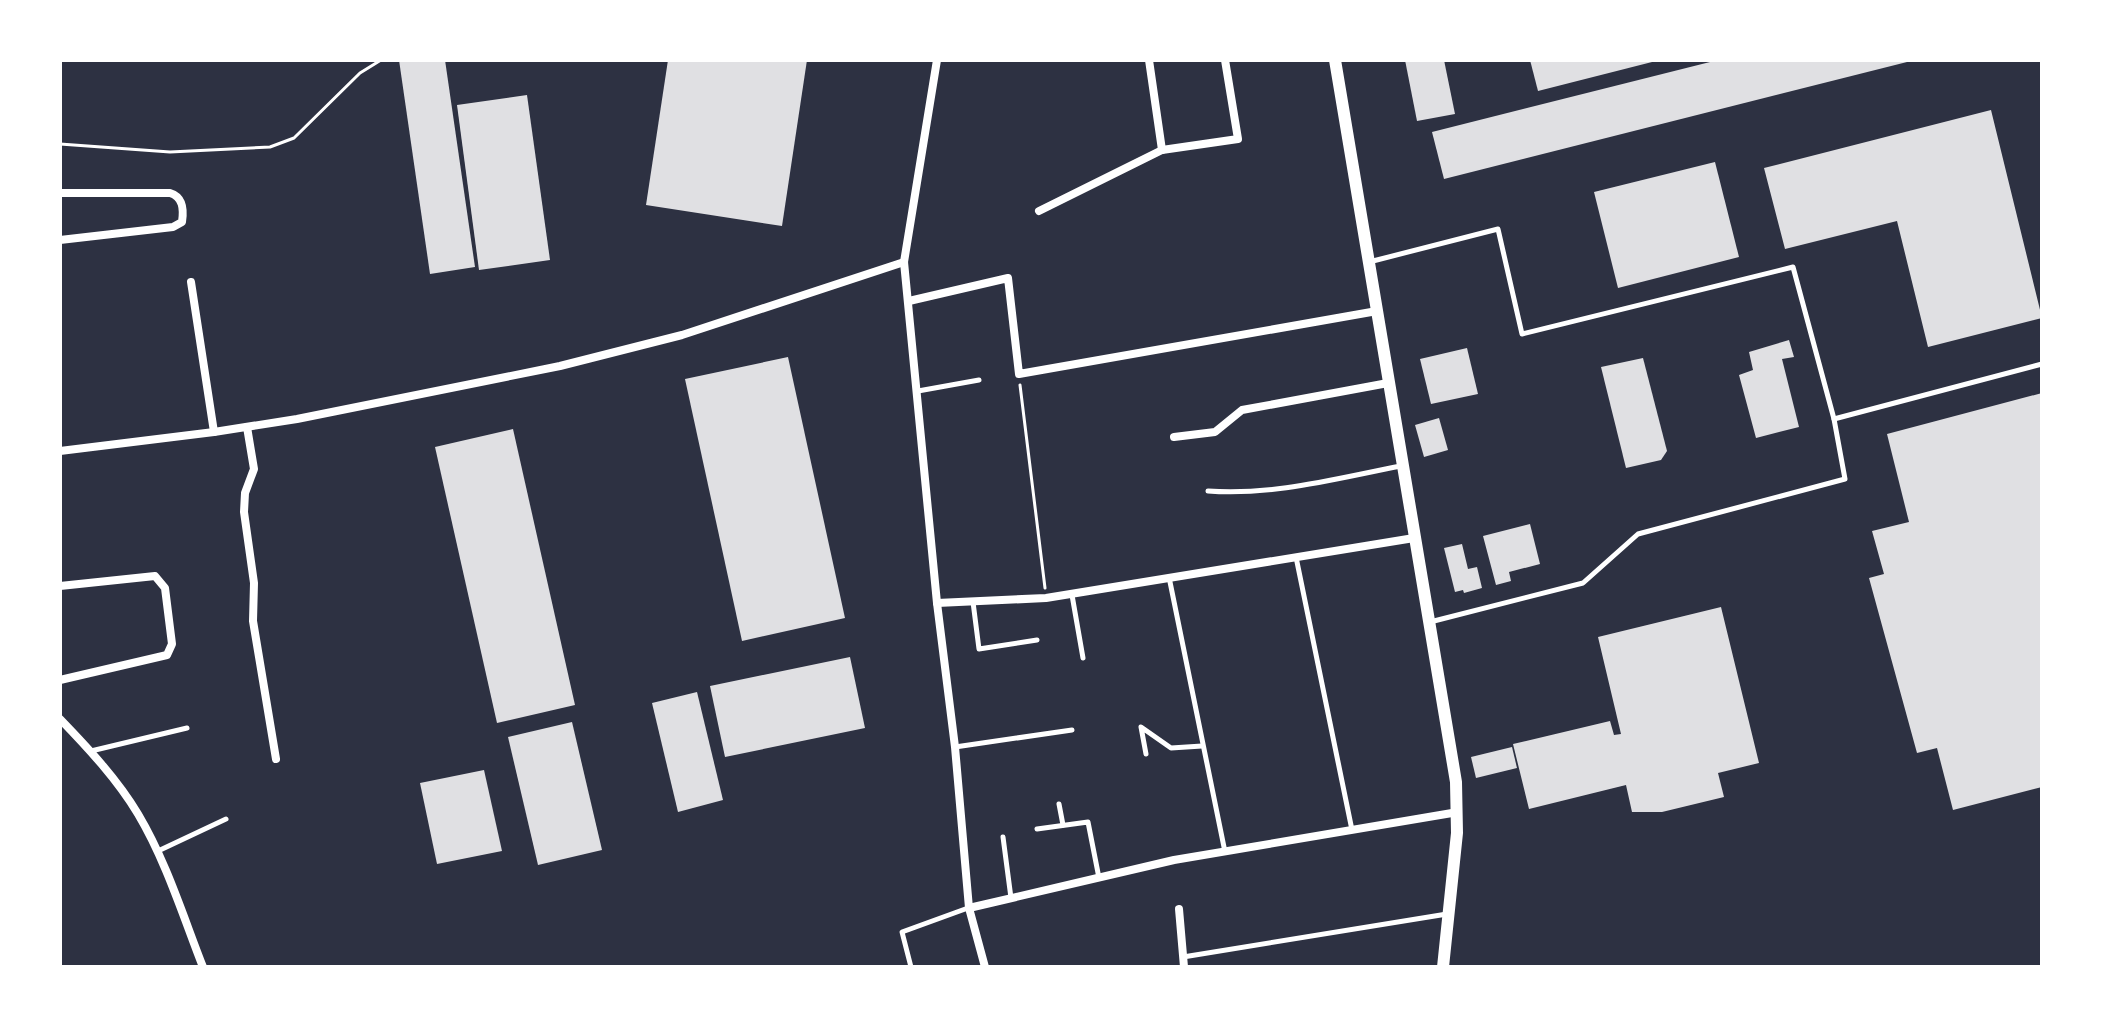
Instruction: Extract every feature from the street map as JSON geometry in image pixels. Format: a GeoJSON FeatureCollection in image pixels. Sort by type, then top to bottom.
{"type":"FeatureCollection","features":[{"type":"Feature","properties":{"kind":"street"},"geometry":{"type":"LineString","coordinates":[[937,60],[904,262],[969,908],[985,967]]}},
{"type":"Feature","properties":{"kind":"street"},"geometry":{"type":"LineString","coordinates":[[1149,60],[1162,150]]}},
{"type":"Feature","properties":{"kind":"street"},"geometry":{"type":"LineString","coordinates":[[1039,211],[1162,150],[1238,139],[1225,60]]}},
{"type":"Feature","properties":{"kind":"street"},"geometry":{"type":"LineString","coordinates":[[1335,60],[1456,782],[1458,812],[1443,967]]}},
{"type":"Feature","properties":{"kind":"street"},"geometry":{"type":"LineString","coordinates":[[60,193],[170,193],[182,203],[183,212],[182,222],[173,227],[60,240]]}},
{"type":"Feature","properties":{"kind":"street"},"geometry":{"type":"LineString","coordinates":[[60,451],[247,427],[560,366],[682,335],[904,262]]}},
{"type":"Feature","properties":{"kind":"street"},"geometry":{"type":"LineString","coordinates":[[909,301],[1008,278],[1019,374],[1377,311]]}},
{"type":"Feature","properties":{"kind":"street"},"geometry":{"type":"LineString","coordinates":[[191,282],[214,432]]}},
{"type":"Feature","properties":{"kind":"street"},"geometry":{"type":"LineString","coordinates":[[1174,437],[1215,432],[1242,410],[1388,383]]}},
{"type":"Feature","properties":{"kind":"street"},"geometry":{"type":"LineString","coordinates":[[247,427],[254,469],[245,493],[244,512],[254,583],[253,621],[276,759]]}},
{"type":"Feature","properties":{"kind":"street"},"geometry":{"type":"LineString","coordinates":[[937,603],[1046,598],[1414,538]]}},
{"type":"Feature","properties":{"kind":"street"},"geometry":{"type":"LineString","coordinates":[[60,586],[155,576],[165,588],[172,644],[167,655],[60,680]]}},
{"type":"Feature","properties":{"kind":"street"},"geometry":{"type":"LineString","coordinates":[[60,719],[91,751],[136,811],[157,852],[203,967]]}},
{"type":"Feature","properties":{"kind":"street"},"geometry":{"type":"LineString","coordinates":[[969,908],[1174,860],[1458,812]]}},
{"type":"Feature","properties":{"kind":"street"},"geometry":{"type":"LineString","coordinates":[[1179,909],[1184,967]]}},
{"type":"Feature","properties":{"kind":"lane"},"geometry":{"type":"LineString","coordinates":[[1368,263],[1498,229],[1522,334],[1793,267],[1834,419],[1845,479],[1638,534],[1583,583],[1430,622]]}},
{"type":"Feature","properties":{"kind":"lane"},"geometry":{"type":"LineString","coordinates":[[1834,419],[2042,364]]}},
{"type":"Feature","properties":{"kind":"lane"},"geometry":{"type":"LineString","coordinates":[[918,391],[979,380]]}},
{"type":"Feature","properties":{"kind":"lane"},"geometry":{"type":"LineString","coordinates":[[1208,491],[1264,491],[1402,466]]}},
{"type":"Feature","properties":{"kind":"lane"},"geometry":{"type":"LineString","coordinates":[[1296,557],[1352,831]]}},
{"type":"Feature","properties":{"kind":"lane"},"geometry":{"type":"LineString","coordinates":[[1169,577],[1225,853]]}},
{"type":"Feature","properties":{"kind":"lane"},"geometry":{"type":"LineString","coordinates":[[1072,594],[1083,658]]}},
{"type":"Feature","properties":{"kind":"lane"},"geometry":{"type":"LineString","coordinates":[[973,602],[979,649],[1037,640]]}},
{"type":"Feature","properties":{"kind":"lane"},"geometry":{"type":"LineString","coordinates":[[1146,754],[1141,727],[1171,748],[1202,746]]}},
{"type":"Feature","properties":{"kind":"lane"},"geometry":{"type":"LineString","coordinates":[[91,751],[187,728]]}},
{"type":"Feature","properties":{"kind":"lane"},"geometry":{"type":"LineString","coordinates":[[955,747],[1072,730]]}},
{"type":"Feature","properties":{"kind":"lane"},"geometry":{"type":"LineString","coordinates":[[1059,804],[1063,825]]}},
{"type":"Feature","properties":{"kind":"lane"},"geometry":{"type":"LineString","coordinates":[[157,852],[226,819]]}},
{"type":"Feature","properties":{"kind":"lane"},"geometry":{"type":"LineString","coordinates":[[1037,829],[1088,822],[1099,879]]}},
{"type":"Feature","properties":{"kind":"lane"},"geometry":{"type":"LineString","coordinates":[[1003,837],[1011,898]]}},
{"type":"Feature","properties":{"kind":"lane"},"geometry":{"type":"LineString","coordinates":[[911,967],[902,932],[969,908]]}},
{"type":"Feature","properties":{"kind":"lane"},"geometry":{"type":"LineString","coordinates":[[1183,957],[1448,914]]}},
{"type":"Feature","properties":{"kind":"path"},"geometry":{"type":"LineString","coordinates":[[60,144],[170,152],[270,147],[294,138],[360,73],[381,60]]}},
{"type":"Feature","properties":{"kind":"path"},"geometry":{"type":"LineString","coordinates":[[1019,374],[1046,598]]}},
{"type":"Feature","properties":{"kind":"building"},"geometry":{"type":"Polygon","coordinates":[[[399,60],[445,60],[475,267],[430,274],[399,60]]]}},
{"type":"Feature","properties":{"kind":"building"},"geometry":{"type":"Polygon","coordinates":[[[668,60],[807,60],[782,226],[646,205],[668,60]]]}},
{"type":"Feature","properties":{"kind":"building"},"geometry":{"type":"Polygon","coordinates":[[[1405,60],[1444,60],[1455,114],[1417,121],[1405,60]]]}},
{"type":"Feature","properties":{"kind":"building"},"geometry":{"type":"Polygon","coordinates":[[[1530,60],[1656,60],[1656,61],[1538,91],[1530,60]]]}},
{"type":"Feature","properties":{"kind":"building"},"geometry":{"type":"Polygon","coordinates":[[[1718,60],[1911,61],[1444,179],[1432,132],[1718,60]]]}},
{"type":"Feature","properties":{"kind":"building"},"geometry":{"type":"Polygon","coordinates":[[[527,95],[550,260],[479,270],[457,105],[527,95]]]}},
{"type":"Feature","properties":{"kind":"building"},"geometry":{"type":"Polygon","coordinates":[[[1991,110],[2042,318],[1928,347],[1897,221],[1785,249],[1764,168],[1991,110]]]}},
{"type":"Feature","properties":{"kind":"building"},"geometry":{"type":"Polygon","coordinates":[[[1715,162],[1739,257],[1618,288],[1594,192],[1715,162]]]}},
{"type":"Feature","properties":{"kind":"building"},"geometry":{"type":"Polygon","coordinates":[[[1789,340],[1794,357],[1782,359],[1799,427],[1756,438],[1739,375],[1753,370],[1749,352],[1789,340]]]}},
{"type":"Feature","properties":{"kind":"building"},"geometry":{"type":"Polygon","coordinates":[[[1467,348],[1478,394],[1431,404],[1420,359],[1467,348]]]}},
{"type":"Feature","properties":{"kind":"building"},"geometry":{"type":"Polygon","coordinates":[[[788,357],[845,618],[742,641],[685,379],[788,357]]]}},
{"type":"Feature","properties":{"kind":"building"},"geometry":{"type":"Polygon","coordinates":[[[1643,358],[1667,451],[1661,460],[1626,468],[1601,367],[1643,358]]]}},
{"type":"Feature","properties":{"kind":"building"},"geometry":{"type":"Polygon","coordinates":[[[2042,393],[2042,787],[1953,810],[1937,748],[1917,753],[1869,578],[1884,574],[1872,531],[1909,522],[1887,434],[2042,393]]]}},
{"type":"Feature","properties":{"kind":"building"},"geometry":{"type":"Polygon","coordinates":[[[1439,418],[1448,450],[1424,457],[1415,425],[1439,418]]]}},
{"type":"Feature","properties":{"kind":"building"},"geometry":{"type":"Polygon","coordinates":[[[513,429],[575,705],[497,723],[435,447],[513,429]]]}},
{"type":"Feature","properties":{"kind":"building"},"geometry":{"type":"Polygon","coordinates":[[[1530,524],[1540,564],[1509,572],[1511,581],[1496,585],[1483,536],[1530,524]]]}},
{"type":"Feature","properties":{"kind":"building"},"geometry":{"type":"Polygon","coordinates":[[[1462,544],[1468,569],[1477,567],[1482,588],[1464,593],[1463,590],[1455,592],[1444,548],[1462,544]]]}},
{"type":"Feature","properties":{"kind":"building"},"geometry":{"type":"Polygon","coordinates":[[[1721,607],[1759,763],[1718,773],[1724,797],[1662,812],[1632,812],[1626,785],[1529,809],[1513,744],[1610,721],[1614,735],[1621,734],[1598,637],[1721,607]]]}},
{"type":"Feature","properties":{"kind":"building"},"geometry":{"type":"Polygon","coordinates":[[[850,657],[865,728],[725,757],[710,686],[850,657]]]}},
{"type":"Feature","properties":{"kind":"building"},"geometry":{"type":"Polygon","coordinates":[[[697,692],[723,800],[678,812],[652,703],[697,692]]]}},
{"type":"Feature","properties":{"kind":"building"},"geometry":{"type":"Polygon","coordinates":[[[572,722],[602,850],[538,865],[508,737],[572,722]]]}},
{"type":"Feature","properties":{"kind":"building"},"geometry":{"type":"Polygon","coordinates":[[[1512,747],[1517,768],[1476,778],[1471,757],[1512,747]]]}},
{"type":"Feature","properties":{"kind":"building"},"geometry":{"type":"Polygon","coordinates":[[[484,770],[502,851],[437,864],[420,783],[484,770]]]}}]}
